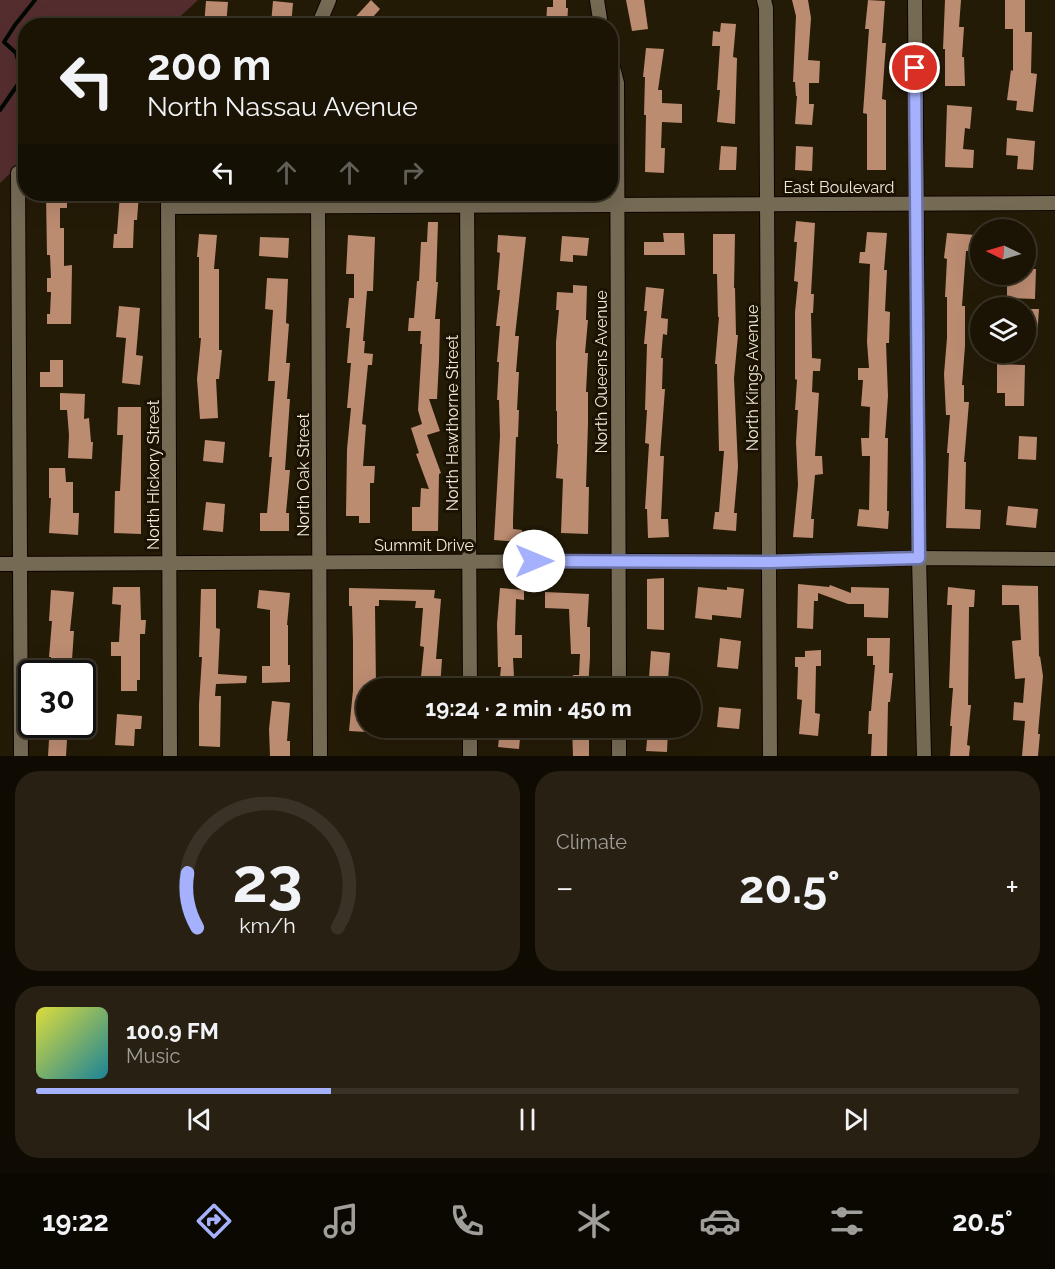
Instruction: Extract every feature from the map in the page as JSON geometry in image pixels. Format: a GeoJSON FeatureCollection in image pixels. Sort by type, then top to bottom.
{"type":"FeatureCollection","features":[{"type":"Feature","properties":{"kind":"street"},"geometry":{"type":"LineString","coordinates":[[597,0],[600,18]]}},
{"type":"Feature","properties":{"kind":"street","name":"North Kings Avenue"},"geometry":{"type":"LineString","coordinates":[[764,0],[766,8],[770,756]]}},
{"type":"Feature","properties":{"kind":"street"},"geometry":{"type":"LineString","coordinates":[[915,0],[919,558],[924,756]]}},
{"type":"Feature","properties":{"kind":"street"},"geometry":{"type":"LineString","coordinates":[[18,201],[21,756]]}},
{"type":"Feature","properties":{"kind":"street","name":"North Hickory Street"},"geometry":{"type":"LineString","coordinates":[[168,201],[170,756]]}},
{"type":"Feature","properties":{"kind":"street","name":"North Oak Street"},"geometry":{"type":"LineString","coordinates":[[318,201],[320,756]]}},
{"type":"Feature","properties":{"kind":"street","name":"North Hawthorne Street"},"geometry":{"type":"LineString","coordinates":[[467,201],[470,678]]}},
{"type":"Feature","properties":{"kind":"street","name":"East Boulevard"},"geometry":{"type":"LineString","coordinates":[[497,201],[617,205],[1055,203]]}},
{"type":"Feature","properties":{"kind":"street","name":"North Queens Avenue"},"geometry":{"type":"LineString","coordinates":[[617,201],[619,678]]}},
{"type":"Feature","properties":{"kind":"street","name":"Summit Drive"},"geometry":{"type":"LineString","coordinates":[[0,564],[1055,559]]}},
{"type":"Feature","properties":{"kind":"street"},"geometry":{"type":"LineString","coordinates":[[470,738],[470,756]]}},
{"type":"Feature","properties":{"kind":"street"},"geometry":{"type":"LineString","coordinates":[[619,738],[620,756]]}},
{"type":"Feature","properties":{"kind":"shaded area"},"geometry":{"type":"Polygon","coordinates":[[[0,0],[198,0],[179,18],[18,18],[18,166],[0,183],[0,0]]]}},
{"type":"Feature","properties":{"kind":"building"},"geometry":{"type":"Polygon","coordinates":[[[371,0],[380,9],[372,18],[354,18],[371,0]]]}},
{"type":"Feature","properties":{"kind":"building"},"geometry":{"type":"Polygon","coordinates":[[[553,0],[566,0],[567,18],[546,18],[547,7],[553,7],[553,0]]]}},
{"type":"Feature","properties":{"kind":"building"},"geometry":{"type":"Polygon","coordinates":[[[626,0],[644,0],[648,29],[632,31],[626,0]]]}},
{"type":"Feature","properties":{"kind":"building"},"geometry":{"type":"Polygon","coordinates":[[[792,0],[808,0],[811,18],[808,60],[820,61],[819,83],[809,83],[809,104],[814,104],[812,125],[795,124],[797,96],[795,82],[793,82],[796,16],[792,0]]]}},
{"type":"Feature","properties":{"kind":"building"},"geometry":{"type":"Polygon","coordinates":[[[868,0],[885,1],[882,43],[886,43],[882,99],[886,100],[886,170],[867,170],[867,114],[863,113],[869,29],[865,29],[868,0]]]}},
{"type":"Feature","properties":{"kind":"building"},"geometry":{"type":"Polygon","coordinates":[[[945,0],[961,0],[959,27],[964,27],[962,57],[964,57],[965,86],[945,86],[945,49],[943,49],[945,0]]]}},
{"type":"Feature","properties":{"kind":"building"},"geometry":{"type":"Polygon","coordinates":[[[1005,0],[1025,0],[1025,32],[1032,32],[1031,73],[1037,74],[1033,112],[1016,110],[1017,101],[1007,100],[1011,70],[1013,71],[1013,29],[1005,29],[1005,0]]]}},
{"type":"Feature","properties":{"kind":"building"},"geometry":{"type":"Polygon","coordinates":[[[206,1],[228,2],[227,18],[205,18],[206,1]]]}},
{"type":"Feature","properties":{"kind":"building"},"geometry":{"type":"Polygon","coordinates":[[[273,1],[293,3],[292,18],[272,18],[273,1]]]}},
{"type":"Feature","properties":{"kind":"building"},"geometry":{"type":"Polygon","coordinates":[[[721,23],[736,24],[733,57],[737,58],[735,124],[717,122],[720,46],[712,46],[713,31],[720,32],[721,23]]]}},
{"type":"Feature","properties":{"kind":"building"},"geometry":{"type":"Polygon","coordinates":[[[646,48],[664,49],[658,90],[662,90],[662,103],[682,104],[682,123],[662,122],[661,148],[665,148],[664,173],[645,172],[646,115],[644,115],[645,77],[643,77],[646,48]]]}},
{"type":"Feature","properties":{"kind":"building"},"geometry":{"type":"Polygon","coordinates":[[[947,105],[972,107],[970,129],[965,128],[963,149],[974,150],[973,168],[945,167],[947,105]]]}},
{"type":"Feature","properties":{"kind":"building"},"geometry":{"type":"Polygon","coordinates":[[[1007,138],[1035,141],[1033,170],[1017,169],[1018,156],[1006,155],[1007,138]]]}},
{"type":"Feature","properties":{"kind":"building"},"geometry":{"type":"Polygon","coordinates":[[[721,146],[737,147],[736,170],[719,170],[721,146]]]}},
{"type":"Feature","properties":{"kind":"building"},"geometry":{"type":"Polygon","coordinates":[[[796,146],[813,147],[812,171],[795,170],[796,146]]]}},
{"type":"Feature","properties":{"kind":"building"},"geometry":{"type":"Polygon","coordinates":[[[46,201],[67,201],[67,208],[60,208],[60,228],[64,228],[64,266],[72,265],[71,324],[47,324],[51,292],[47,292],[47,278],[51,278],[50,255],[47,255],[46,201]]]}},
{"type":"Feature","properties":{"kind":"building"},"geometry":{"type":"Polygon","coordinates":[[[119,201],[138,201],[137,220],[134,220],[133,248],[113,248],[114,234],[117,234],[119,201]]]}},
{"type":"Feature","properties":{"kind":"building"},"geometry":{"type":"Polygon","coordinates":[[[796,221],[815,223],[811,294],[814,294],[813,313],[811,313],[812,358],[821,359],[820,371],[813,371],[812,392],[819,393],[815,456],[822,456],[823,474],[815,475],[811,519],[814,519],[813,538],[793,537],[798,485],[795,312],[798,282],[794,281],[796,221]]]}},
{"type":"Feature","properties":{"kind":"building"},"geometry":{"type":"Polygon","coordinates":[[[428,222],[438,222],[436,282],[438,282],[435,319],[440,319],[439,361],[437,399],[429,399],[440,431],[427,435],[441,473],[439,474],[438,531],[412,531],[412,507],[420,507],[421,488],[429,489],[416,454],[419,453],[411,428],[422,424],[418,410],[421,331],[408,331],[409,318],[414,318],[421,242],[427,242],[428,222]]]}},
{"type":"Feature","properties":{"kind":"building"},"geometry":{"type":"Polygon","coordinates":[[[867,232],[887,233],[884,270],[887,270],[885,311],[890,312],[889,343],[886,343],[888,396],[885,438],[888,438],[888,529],[857,526],[859,509],[869,510],[870,456],[862,456],[861,438],[869,438],[870,407],[861,406],[863,380],[858,380],[858,368],[869,368],[867,342],[870,264],[859,263],[860,252],[865,252],[867,232]]]}},
{"type":"Feature","properties":{"kind":"building"},"geometry":{"type":"Polygon","coordinates":[[[663,233],[684,233],[685,255],[644,255],[644,242],[664,242],[663,233]]]}},
{"type":"Feature","properties":{"kind":"building"},"geometry":{"type":"Polygon","coordinates":[[[947,233],[970,235],[970,251],[966,251],[962,306],[965,306],[965,346],[962,385],[964,385],[964,402],[969,402],[964,462],[966,462],[965,509],[981,510],[980,529],[946,528],[950,415],[946,415],[944,374],[947,338],[947,297],[945,297],[947,259],[944,258],[947,233]]]}},
{"type":"Feature","properties":{"kind":"building"},"geometry":{"type":"Polygon","coordinates":[[[199,234],[217,235],[214,269],[219,269],[219,350],[222,350],[219,379],[216,379],[218,418],[200,419],[197,379],[201,338],[199,338],[199,257],[197,257],[199,234]]]}},
{"type":"Feature","properties":{"kind":"building"},"geometry":{"type":"Polygon","coordinates":[[[713,234],[735,234],[734,288],[736,335],[738,335],[734,378],[738,467],[734,513],[737,513],[736,531],[713,529],[715,512],[719,512],[724,451],[719,451],[717,364],[715,364],[719,317],[717,274],[713,274],[713,234]]]}},
{"type":"Feature","properties":{"kind":"building"},"geometry":{"type":"Polygon","coordinates":[[[348,235],[375,237],[373,291],[367,291],[363,341],[365,341],[364,353],[373,354],[372,365],[368,365],[362,424],[366,425],[363,466],[375,466],[374,483],[370,483],[370,523],[359,523],[359,516],[346,516],[347,449],[351,408],[347,408],[351,363],[347,363],[350,328],[346,328],[349,298],[354,298],[354,274],[346,274],[348,235]]]}},
{"type":"Feature","properties":{"kind":"building"},"geometry":{"type":"Polygon","coordinates":[[[498,235],[526,237],[515,336],[519,336],[516,372],[519,372],[517,410],[519,410],[513,529],[522,530],[521,542],[494,540],[500,436],[499,400],[497,400],[499,362],[497,362],[500,326],[496,326],[500,290],[497,290],[500,253],[497,252],[498,235]]]}},
{"type":"Feature","properties":{"kind":"building"},"geometry":{"type":"Polygon","coordinates":[[[562,236],[589,238],[587,256],[573,255],[573,262],[560,261],[562,236]]]}},
{"type":"Feature","properties":{"kind":"building"},"geometry":{"type":"Polygon","coordinates":[[[260,237],[289,238],[288,258],[259,256],[260,237]]]}},
{"type":"Feature","properties":{"kind":"building"},"geometry":{"type":"Polygon","coordinates":[[[267,278],[288,279],[286,323],[289,324],[286,363],[290,363],[287,399],[290,399],[285,470],[290,470],[286,513],[289,513],[289,531],[260,531],[260,513],[267,513],[275,381],[268,381],[273,310],[265,309],[267,278]]]}},
{"type":"Feature","properties":{"kind":"building"},"geometry":{"type":"Polygon","coordinates":[[[573,285],[587,286],[586,320],[588,320],[585,353],[588,353],[586,487],[589,487],[588,534],[561,533],[563,479],[556,478],[558,444],[556,342],[559,310],[556,310],[557,292],[573,293],[573,285]]]}},
{"type":"Feature","properties":{"kind":"building"},"geometry":{"type":"Polygon","coordinates":[[[1007,285],[1035,285],[1035,297],[1007,297],[1007,285]]]}},
{"type":"Feature","properties":{"kind":"building"},"geometry":{"type":"Polygon","coordinates":[[[646,287],[664,289],[661,318],[668,319],[667,335],[663,334],[661,358],[663,358],[662,389],[665,389],[660,456],[664,456],[661,519],[668,519],[669,537],[648,538],[647,509],[645,509],[649,444],[645,443],[647,344],[644,344],[647,311],[644,311],[646,287]]]}},
{"type":"Feature","properties":{"kind":"building"},"geometry":{"type":"Polygon","coordinates":[[[119,306],[140,308],[136,355],[143,356],[140,385],[122,383],[126,338],[116,337],[119,306]]]}},
{"type":"Feature","properties":{"kind":"building"},"geometry":{"type":"Polygon","coordinates":[[[1036,309],[1039,309],[1037,338],[1036,309]]]}},
{"type":"Feature","properties":{"kind":"building"},"geometry":{"type":"Polygon","coordinates":[[[50,360],[63,360],[63,387],[40,387],[40,372],[50,372],[50,360]]]}},
{"type":"Feature","properties":{"kind":"building"},"geometry":{"type":"Polygon","coordinates":[[[997,364],[1025,365],[1024,406],[1005,406],[1005,393],[997,393],[997,364]]]}},
{"type":"Feature","properties":{"kind":"building"},"geometry":{"type":"Polygon","coordinates":[[[60,393],[85,394],[84,419],[89,418],[91,442],[93,442],[92,459],[68,458],[67,410],[60,410],[60,393]]]}},
{"type":"Feature","properties":{"kind":"building"},"geometry":{"type":"Polygon","coordinates":[[[118,407],[141,407],[141,534],[114,533],[115,491],[120,491],[123,435],[117,435],[118,407]]]}},
{"type":"Feature","properties":{"kind":"building"},"geometry":{"type":"Polygon","coordinates":[[[1019,436],[1037,437],[1036,460],[1018,459],[1019,436]]]}},
{"type":"Feature","properties":{"kind":"building"},"geometry":{"type":"Polygon","coordinates":[[[205,440],[225,442],[223,463],[203,461],[205,440]]]}},
{"type":"Feature","properties":{"kind":"building"},"geometry":{"type":"Polygon","coordinates":[[[49,468],[65,468],[66,482],[73,482],[73,513],[79,513],[78,535],[49,533],[51,498],[49,498],[49,468]]]}},
{"type":"Feature","properties":{"kind":"building"},"geometry":{"type":"Polygon","coordinates":[[[206,502],[225,504],[223,532],[203,530],[206,502]]]}},
{"type":"Feature","properties":{"kind":"building"},"geometry":{"type":"Polygon","coordinates":[[[1008,506],[1038,509],[1036,528],[1006,525],[1008,506]]]}},
{"type":"Feature","properties":{"kind":"building"},"geometry":{"type":"Polygon","coordinates":[[[664,578],[664,630],[647,629],[647,579],[664,578]]]}},
{"type":"Feature","properties":{"kind":"building"},"geometry":{"type":"Polygon","coordinates":[[[798,584],[829,587],[830,585],[851,593],[851,587],[889,588],[888,618],[864,617],[864,604],[848,604],[818,593],[818,601],[814,601],[813,629],[797,628],[798,584]]]}},
{"type":"Feature","properties":{"kind":"building"},"geometry":{"type":"Polygon","coordinates":[[[1002,585],[1038,586],[1039,657],[1043,676],[1038,756],[1022,756],[1025,721],[1013,720],[1014,702],[1023,703],[1025,678],[1015,679],[1014,667],[1012,641],[1021,640],[1019,605],[1002,605],[1002,585]]]}},
{"type":"Feature","properties":{"kind":"building"},"geometry":{"type":"Polygon","coordinates":[[[113,587],[140,587],[141,620],[146,620],[145,634],[140,634],[140,680],[137,680],[137,691],[121,691],[121,656],[111,656],[111,642],[119,642],[121,605],[112,604],[113,587]]]}},
{"type":"Feature","properties":{"kind":"building"},"geometry":{"type":"Polygon","coordinates":[[[698,587],[744,589],[741,618],[712,615],[712,620],[695,618],[698,587]]]}},
{"type":"Feature","properties":{"kind":"building"},"geometry":{"type":"Polygon","coordinates":[[[948,587],[975,590],[974,607],[969,607],[968,705],[971,705],[967,745],[970,746],[969,756],[950,756],[953,688],[949,688],[952,605],[947,605],[948,587]]]}},
{"type":"Feature","properties":{"kind":"building"},"geometry":{"type":"Polygon","coordinates":[[[349,588],[435,590],[434,598],[441,599],[436,659],[442,659],[441,678],[421,678],[424,647],[420,646],[423,608],[415,608],[416,601],[379,600],[379,606],[375,606],[376,678],[356,678],[356,731],[349,731],[353,690],[353,642],[352,606],[349,606],[349,588]]]}},
{"type":"Feature","properties":{"kind":"building"},"geometry":{"type":"Polygon","coordinates":[[[500,588],[524,590],[524,600],[516,599],[515,635],[522,635],[522,658],[513,658],[514,677],[517,678],[500,678],[497,624],[500,588]]]}},
{"type":"Feature","properties":{"kind":"building"},"geometry":{"type":"Polygon","coordinates":[[[201,589],[216,589],[216,628],[220,629],[218,674],[247,676],[246,683],[216,684],[215,696],[221,696],[220,747],[199,746],[202,657],[199,657],[201,589]]]}},
{"type":"Feature","properties":{"kind":"building"},"geometry":{"type":"Polygon","coordinates":[[[51,590],[74,592],[70,631],[74,631],[72,660],[51,660],[49,657],[52,621],[49,621],[51,590]]]}},
{"type":"Feature","properties":{"kind":"building"},"geometry":{"type":"Polygon","coordinates":[[[259,590],[290,593],[287,625],[290,682],[262,683],[262,666],[270,666],[270,610],[257,608],[259,590]]]}},
{"type":"Feature","properties":{"kind":"building"},"geometry":{"type":"Polygon","coordinates":[[[545,592],[589,594],[587,627],[590,627],[589,678],[573,678],[573,675],[579,675],[580,654],[571,654],[569,609],[545,608],[545,592]]]}},
{"type":"Feature","properties":{"kind":"building"},"geometry":{"type":"Polygon","coordinates":[[[720,638],[741,641],[738,669],[717,667],[720,638]]]}},
{"type":"Feature","properties":{"kind":"building"},"geometry":{"type":"Polygon","coordinates":[[[867,638],[890,638],[889,673],[893,673],[890,702],[888,702],[887,756],[871,756],[872,734],[868,734],[869,711],[871,711],[875,665],[873,665],[873,656],[867,656],[867,638]]]}},
{"type":"Feature","properties":{"kind":"building"},"geometry":{"type":"Polygon","coordinates":[[[821,650],[821,666],[816,666],[815,713],[820,714],[818,736],[799,734],[802,700],[797,699],[798,667],[795,667],[795,657],[805,657],[805,651],[821,650]]]}},
{"type":"Feature","properties":{"kind":"building"},"geometry":{"type":"Polygon","coordinates":[[[651,651],[670,653],[668,678],[649,678],[651,651]]]}},
{"type":"Feature","properties":{"kind":"building"},"geometry":{"type":"Polygon","coordinates":[[[272,701],[290,703],[287,741],[290,741],[290,756],[270,756],[269,729],[272,701]]]}},
{"type":"Feature","properties":{"kind":"building"},"geometry":{"type":"Polygon","coordinates":[[[719,707],[741,709],[739,729],[717,727],[719,707]]]}},
{"type":"Feature","properties":{"kind":"building"},"geometry":{"type":"Polygon","coordinates":[[[117,714],[142,716],[141,729],[135,729],[134,746],[115,745],[117,714]]]}},
{"type":"Feature","properties":{"kind":"building"},"geometry":{"type":"Polygon","coordinates":[[[49,738],[67,738],[66,756],[48,756],[49,738]]]}},
{"type":"Feature","properties":{"kind":"building"},"geometry":{"type":"Polygon","coordinates":[[[499,738],[520,738],[519,749],[498,747],[499,738]]]}},
{"type":"Feature","properties":{"kind":"building"},"geometry":{"type":"Polygon","coordinates":[[[572,738],[589,738],[589,756],[573,756],[572,738]]]}},
{"type":"Feature","properties":{"kind":"building"},"geometry":{"type":"Polygon","coordinates":[[[647,738],[668,738],[667,752],[646,751],[647,738]]]}},
{"type":"Feature","properties":{"kind":"waterway"},"geometry":{"type":"LineString","coordinates":[[21,18],[35,0]]}},
{"type":"Feature","properties":{"kind":"waterway"},"geometry":{"type":"LineString","coordinates":[[18,21],[4,42],[16,53],[18,60]]}},
{"type":"Feature","properties":{"kind":"waterway"},"geometry":{"type":"LineString","coordinates":[[0,110],[18,84]]}},
{"type":"Feature","properties":{"kind":"route"},"geometry":{"type":"LineString","coordinates":[[534,561],[770,562],[919,558],[915,68]]}}]}
